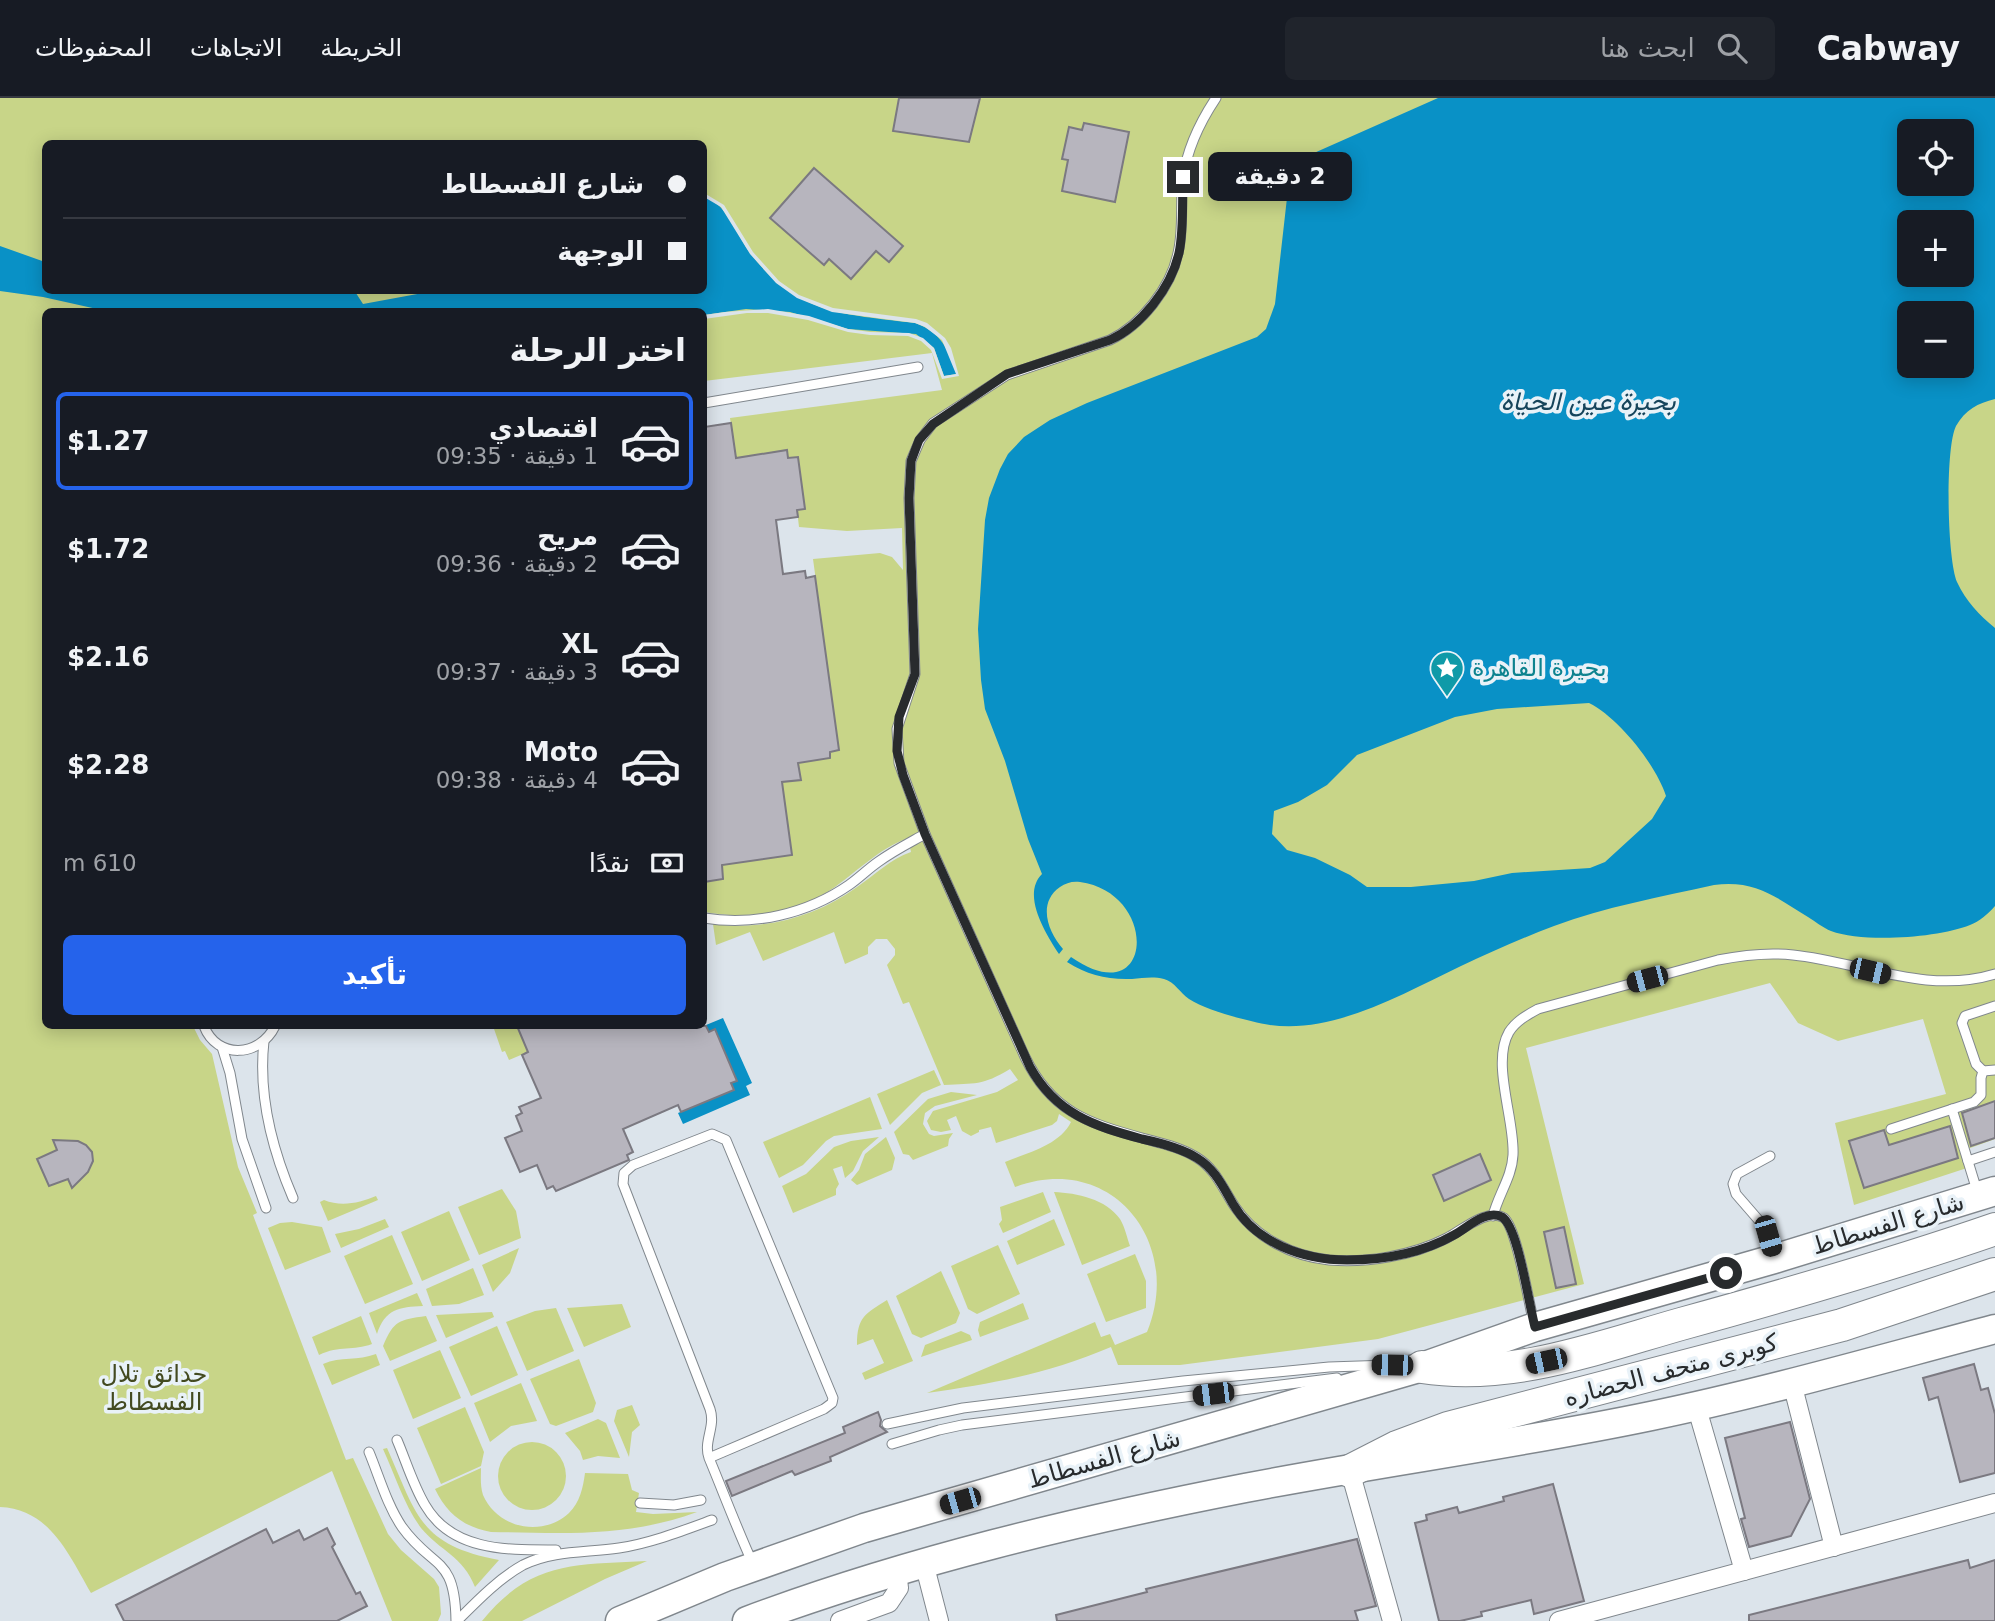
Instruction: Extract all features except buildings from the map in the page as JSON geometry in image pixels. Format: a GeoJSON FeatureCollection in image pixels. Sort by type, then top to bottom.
{"type":"FeatureCollection","features":[{"type":"Feature","properties":{"kind":"highway","name":"كوبرى متحف الحضاره"},"geometry":{"type":"LineString","coordinates":[[1422,1367],[1476,1372],[1560,1358],[1826,1284],[1995,1229]]}},
{"type":"Feature","properties":{"kind":"highway","name":"كوبرى متحف الحضاره"},"geometry":{"type":"LineString","coordinates":[[1350,1471],[1397,1447],[1448,1428],[1842,1325],[1995,1274]]}},
{"type":"Feature","properties":{"kind":"main road","name":"شارع الفسطاط"},"geometry":{"type":"LineString","coordinates":[[620,1621],[754,1566],[864,1528],[1422,1367],[1535,1327],[1774,1259],[1987,1193]]}},
{"type":"Feature","properties":{"kind":"main road"},"geometry":{"type":"LineString","coordinates":[[747,1621],[897,1571],[1059,1528],[1248,1488],[1626,1421],[1792,1383],[1995,1329]]}},
{"type":"Feature","properties":{"kind":"street"},"geometry":{"type":"LineString","coordinates":[[1792,1383],[1834,1547]]}},
{"type":"Feature","properties":{"kind":"street"},"geometry":{"type":"LineString","coordinates":[[1696,1405],[1744,1571]]}},
{"type":"Feature","properties":{"kind":"street"},"geometry":{"type":"LineString","coordinates":[[1350,1471],[1392,1621]]}},
{"type":"Feature","properties":{"kind":"street"},"geometry":{"type":"LineString","coordinates":[[1571,1619],[1995,1503]]}},
{"type":"Feature","properties":{"kind":"street"},"geometry":{"type":"LineString","coordinates":[[924,1563],[939,1621]]}},
{"type":"Feature","properties":{"kind":"street"},"geometry":{"type":"LineString","coordinates":[[840,1621],[889,1603],[899,1588],[897,1571]]}},
{"type":"Feature","properties":{"kind":"lane"},"geometry":{"type":"LineString","coordinates":[[1216,98],[1203,118],[1187,159],[1183,177],[1178,254],[1159,295],[1144,313],[1121,335],[1110,340],[1007,374],[933,424],[914,450],[909,498],[915,674],[899,717],[896,741],[903,775],[925,834],[1030,1067],[1049,1095],[1070,1113],[1195,1157],[1212,1171],[1234,1205],[1254,1229],[1278,1245],[1312,1257],[1366,1260],[1402,1254],[1440,1242],[1478,1219],[1493,1216],[1504,1218],[1514,1232],[1535,1327]]}},
{"type":"Feature","properties":{"kind":"lane"},"geometry":{"type":"LineString","coordinates":[[707,402],[918,367]]}},
{"type":"Feature","properties":{"kind":"lane"},"geometry":{"type":"LineString","coordinates":[[707,918],[764,919],[815,904],[849,885],[888,855],[925,834]]}},
{"type":"Feature","properties":{"kind":"lane"},"geometry":{"type":"LineString","coordinates":[[1493,1216],[1513,1158],[1503,1048],[1509,1032],[1520,1020],[1538,1009],[1743,955],[1793,955],[1922,980],[1970,980],[1995,974]]}},
{"type":"Feature","properties":{"kind":"lane"},"geometry":{"type":"LineString","coordinates":[[1995,1006],[1969,1014],[1962,1020],[1976,1064],[1983,1071],[1995,1070]]}},
{"type":"Feature","properties":{"kind":"lane"},"geometry":{"type":"LineString","coordinates":[[206,1029],[222,1047],[244,1051],[264,1041],[273,1029]]}},
{"type":"Feature","properties":{"kind":"lane"},"geometry":{"type":"LineString","coordinates":[[264,1041],[262,1077],[270,1131],[293,1198]]}},
{"type":"Feature","properties":{"kind":"lane"},"geometry":{"type":"LineString","coordinates":[[222,1047],[230,1073],[242,1139],[266,1208]]}},
{"type":"Feature","properties":{"kind":"lane"},"geometry":{"type":"LineString","coordinates":[[1891,1129],[1978,1099],[1982,1091],[1983,1071]]}},
{"type":"Feature","properties":{"kind":"lane"},"geometry":{"type":"LineString","coordinates":[[1952,1109],[1968,1161],[1987,1193]]}},
{"type":"Feature","properties":{"kind":"lane"},"geometry":{"type":"LineString","coordinates":[[709,1458],[824,1409],[832,1403],[833,1398],[726,1140],[712,1134],[633,1166],[624,1173],[623,1184],[710,1409],[712,1422],[706,1444],[709,1458],[754,1566]]}},
{"type":"Feature","properties":{"kind":"lane"},"geometry":{"type":"LineString","coordinates":[[1968,1161],[1995,1152]]}},
{"type":"Feature","properties":{"kind":"lane"},"geometry":{"type":"LineString","coordinates":[[1770,1156],[1737,1174],[1733,1184],[1736,1194],[1765,1229],[1774,1259]]}},
{"type":"Feature","properties":{"kind":"lane"},"geometry":{"type":"LineString","coordinates":[[887,1424],[950,1410],[1183,1381],[1362,1365],[1422,1367]]}},
{"type":"Feature","properties":{"kind":"lane"},"geometry":{"type":"LineString","coordinates":[[892,1444],[962,1425],[1422,1367]]}},
{"type":"Feature","properties":{"kind":"lane"},"geometry":{"type":"LineString","coordinates":[[397,1440],[424,1504],[436,1521],[476,1545],[495,1549],[594,1550],[640,1544],[712,1520]]}},
{"type":"Feature","properties":{"kind":"lane"},"geometry":{"type":"LineString","coordinates":[[369,1452],[402,1527],[442,1564],[452,1581],[457,1621]]}},
{"type":"Feature","properties":{"kind":"lane"},"geometry":{"type":"LineString","coordinates":[[640,1503],[674,1505],[701,1500]]}},
{"type":"Feature","properties":{"kind":"lane"},"geometry":{"type":"LineString","coordinates":[[457,1621],[507,1576],[524,1565],[546,1556],[572,1551]]}},
{"type":"Feature","properties":{"kind":"green space","name":"بحيرة القاهرة"},"geometry":{"type":"Polygon","coordinates":[[[0,98],[1995,98],[1995,1139],[1962,1151],[1967,1168],[1854,1205],[1835,1123],[1946,1094],[1923,1019],[1838,1041],[1798,1023],[1770,983],[1526,1048],[1584,1284],[1378,1339],[1180,1365],[1118,1365],[1111,1347],[1021,1376],[927,1393],[1095,1322],[1101,1337],[1110,1334],[1115,1345],[1147,1332],[1156,1298],[1155,1266],[1147,1237],[1131,1212],[1109,1193],[1081,1182],[1050,1179],[1015,1187],[1005,1162],[1051,1142],[1066,1130],[1071,1122],[1059,1114],[1052,1125],[996,1143],[991,1127],[979,1130],[971,1136],[962,1131],[956,1116],[947,1120],[951,1130],[931,1130],[927,1121],[933,1111],[997,1092],[1018,1080],[1010,1069],[985,1081],[944,1085],[909,1002],[903,1004],[887,965],[895,955],[895,949],[887,939],[876,939],[868,947],[868,954],[845,964],[834,932],[763,961],[750,932],[716,945],[713,924],[732,926],[770,923],[807,914],[841,897],[889,863],[911,852],[908,838],[879,854],[821,896],[805,903],[755,914],[707,912],[707,882],[723,879],[722,865],[792,855],[782,782],[801,779],[798,763],[830,758],[830,752],[839,750],[813,559],[880,553],[892,557],[903,570],[902,528],[847,531],[799,527],[797,510],[805,508],[798,457],[788,458],[786,450],[736,458],[730,418],[942,390],[932,353],[707,381],[707,308],[42,308],[42,1029],[194,1029],[212,1054],[238,1167],[257,1213],[253,1215],[346,1460],[353,1458],[388,1534],[439,1587],[441,1614],[438,1621],[392,1621],[332,1471],[91,1593],[56,1536],[32,1516],[0,1507],[0,98]]]}},
{"type":"Feature","properties":{"kind":"green space"},"geometry":{"type":"Polygon","coordinates":[[[494,1029],[518,1029],[528,1052],[509,1060],[505,1051],[502,1052],[494,1029]]]}},
{"type":"Feature","properties":{"kind":"green space"},"geometry":{"type":"Polygon","coordinates":[[[934,1070],[941,1085],[922,1093],[890,1125],[877,1094],[934,1070]]]}},
{"type":"Feature","properties":{"kind":"green space"},"geometry":{"type":"Polygon","coordinates":[[[951,1092],[977,1095],[935,1106],[925,1113],[923,1124],[929,1134],[934,1136],[953,1133],[948,1146],[913,1160],[909,1155],[903,1154],[894,1132],[928,1099],[951,1092]]]}},
{"type":"Feature","properties":{"kind":"green space"},"geometry":{"type":"Polygon","coordinates":[[[870,1097],[882,1129],[834,1136],[803,1165],[779,1178],[763,1142],[870,1097]]]}},
{"type":"Feature","properties":{"kind":"green space"},"geometry":{"type":"Polygon","coordinates":[[[879,1137],[863,1151],[853,1171],[845,1178],[842,1166],[833,1169],[839,1184],[836,1195],[793,1213],[782,1186],[806,1174],[834,1147],[851,1141],[879,1137]]]}},
{"type":"Feature","properties":{"kind":"green space"},"geometry":{"type":"Polygon","coordinates":[[[886,1137],[895,1158],[892,1170],[857,1185],[851,1180],[859,1170],[865,1154],[886,1137]]]}},
{"type":"Feature","properties":{"kind":"green space"},"geometry":{"type":"Polygon","coordinates":[[[502,1189],[516,1211],[521,1238],[479,1255],[458,1207],[502,1189]]]}},
{"type":"Feature","properties":{"kind":"green space"},"geometry":{"type":"Polygon","coordinates":[[[1043,1192],[1051,1212],[1003,1233],[999,1224],[1002,1220],[1000,1207],[1043,1192]]]}},
{"type":"Feature","properties":{"kind":"green space"},"geometry":{"type":"Polygon","coordinates":[[[1054,1192],[1081,1196],[1107,1206],[1120,1219],[1130,1246],[1082,1265],[1054,1192]]]}},
{"type":"Feature","properties":{"kind":"green space"},"geometry":{"type":"Polygon","coordinates":[[[376,1196],[378,1200],[328,1221],[320,1202],[324,1200],[350,1203],[376,1196]]]}},
{"type":"Feature","properties":{"kind":"green space"},"geometry":{"type":"Polygon","coordinates":[[[449,1211],[470,1260],[422,1281],[401,1232],[449,1211]]]}},
{"type":"Feature","properties":{"kind":"green space"},"geometry":{"type":"Polygon","coordinates":[[[385,1219],[389,1227],[341,1248],[335,1234],[359,1229],[385,1219]]]}},
{"type":"Feature","properties":{"kind":"green space"},"geometry":{"type":"Polygon","coordinates":[[[1054,1219],[1065,1245],[1017,1265],[1007,1241],[1054,1219]]]}},
{"type":"Feature","properties":{"kind":"green space"},"geometry":{"type":"Polygon","coordinates":[[[292,1222],[322,1227],[331,1252],[285,1270],[268,1228],[292,1222]]]}},
{"type":"Feature","properties":{"kind":"green space"},"geometry":{"type":"Polygon","coordinates":[[[392,1235],[413,1284],[365,1304],[344,1256],[392,1235]]]}},
{"type":"Feature","properties":{"kind":"green space"},"geometry":{"type":"Polygon","coordinates":[[[998,1245],[1020,1294],[977,1314],[968,1309],[951,1266],[998,1245]]]}},
{"type":"Feature","properties":{"kind":"green space"},"geometry":{"type":"Polygon","coordinates":[[[519,1248],[510,1273],[493,1292],[482,1265],[519,1248]]]}},
{"type":"Feature","properties":{"kind":"green space"},"geometry":{"type":"Polygon","coordinates":[[[1135,1254],[1146,1281],[1146,1308],[1106,1322],[1087,1274],[1135,1254]]]}},
{"type":"Feature","properties":{"kind":"green space"},"geometry":{"type":"Polygon","coordinates":[[[473,1268],[484,1295],[459,1304],[432,1306],[426,1289],[473,1268]]]}},
{"type":"Feature","properties":{"kind":"green space"},"geometry":{"type":"Polygon","coordinates":[[[941,1271],[960,1313],[956,1323],[921,1338],[912,1334],[896,1296],[941,1271]]]}},
{"type":"Feature","properties":{"kind":"green space"},"geometry":{"type":"Polygon","coordinates":[[[417,1293],[423,1306],[407,1307],[389,1314],[377,1334],[369,1313],[417,1293]]]}},
{"type":"Feature","properties":{"kind":"green space"},"geometry":{"type":"Polygon","coordinates":[[[887,1300],[913,1361],[865,1380],[862,1373],[884,1363],[873,1339],[857,1345],[859,1328],[868,1313],[887,1300]]]}},
{"type":"Feature","properties":{"kind":"green space"},"geometry":{"type":"Polygon","coordinates":[[[1023,1303],[1029,1319],[980,1337],[980,1322],[1023,1303]]]}},
{"type":"Feature","properties":{"kind":"green space"},"geometry":{"type":"Polygon","coordinates":[[[622,1304],[631,1327],[584,1347],[567,1308],[622,1304]]]}},
{"type":"Feature","properties":{"kind":"green space"},"geometry":{"type":"Polygon","coordinates":[[[556,1308],[574,1351],[527,1371],[506,1322],[535,1311],[556,1308]]]}},
{"type":"Feature","properties":{"kind":"green space"},"geometry":{"type":"Polygon","coordinates":[[[492,1312],[494,1317],[446,1338],[436,1315],[492,1312]]]}},
{"type":"Feature","properties":{"kind":"green space"},"geometry":{"type":"Polygon","coordinates":[[[361,1316],[372,1344],[319,1355],[312,1337],[361,1316]]]}},
{"type":"Feature","properties":{"kind":"green space"},"geometry":{"type":"Polygon","coordinates":[[[426,1316],[437,1341],[390,1361],[383,1346],[394,1326],[403,1320],[426,1316]]]}},
{"type":"Feature","properties":{"kind":"green space"},"geometry":{"type":"Polygon","coordinates":[[[497,1326],[518,1375],[471,1396],[449,1347],[497,1326]]]}},
{"type":"Feature","properties":{"kind":"green space"},"geometry":{"type":"Polygon","coordinates":[[[961,1331],[970,1335],[972,1340],[921,1357],[925,1345],[961,1331]]]}},
{"type":"Feature","properties":{"kind":"green space"},"geometry":{"type":"Polygon","coordinates":[[[440,1350],[461,1398],[413,1419],[393,1370],[440,1350]]]}},
{"type":"Feature","properties":{"kind":"green space"},"geometry":{"type":"Polygon","coordinates":[[[376,1354],[380,1365],[332,1385],[323,1364],[336,1360],[376,1354]]]}},
{"type":"Feature","properties":{"kind":"green space"},"geometry":{"type":"Polygon","coordinates":[[[579,1359],[596,1403],[593,1412],[556,1426],[550,1424],[530,1379],[579,1359]]]}},
{"type":"Feature","properties":{"kind":"green space"},"geometry":{"type":"Polygon","coordinates":[[[521,1383],[537,1421],[511,1426],[490,1442],[474,1403],[521,1383]]]}},
{"type":"Feature","properties":{"kind":"green space"},"geometry":{"type":"Polygon","coordinates":[[[632,1405],[640,1425],[632,1432],[629,1457],[614,1421],[617,1410],[632,1405]]]}},
{"type":"Feature","properties":{"kind":"green space"},"geometry":{"type":"Polygon","coordinates":[[[465,1407],[484,1452],[481,1466],[441,1484],[417,1428],[465,1407]]]}},
{"type":"Feature","properties":{"kind":"green space"},"geometry":{"type":"Polygon","coordinates":[[[598,1419],[606,1423],[620,1458],[598,1456],[583,1460],[580,1451],[565,1433],[598,1419]]]}},
{"type":"Feature","properties":{"kind":"green space"},"geometry":{"type":"Polygon","coordinates":[[[525,1442],[539,1442],[551,1447],[561,1457],[566,1476],[561,1495],[551,1505],[539,1510],[525,1510],[513,1505],[503,1495],[498,1483],[498,1469],[503,1457],[513,1447],[525,1442]]]}},
{"type":"Feature","properties":{"kind":"green space"},"geometry":{"type":"Polygon","coordinates":[[[387,1448],[415,1509],[424,1524],[436,1536],[472,1554],[499,1560],[475,1587],[458,1561],[428,1536],[415,1519],[383,1449],[387,1448]]]}},
{"type":"Feature","properties":{"kind":"green space"},"geometry":{"type":"Polygon","coordinates":[[[481,1468],[482,1492],[490,1506],[509,1522],[521,1526],[546,1525],[569,1513],[580,1494],[585,1473],[628,1474],[632,1490],[639,1493],[636,1512],[697,1512],[620,1530],[570,1533],[491,1532],[473,1527],[457,1518],[445,1506],[435,1489],[481,1468]]]}},
{"type":"Feature","properties":{"kind":"green space"},"geometry":{"type":"Polygon","coordinates":[[[647,1561],[522,1621],[482,1621],[518,1586],[537,1576],[598,1563],[647,1561]]]}},
{"type":"Feature","properties":{"kind":"water","name":"بحيرة عين الحياة"},"geometry":{"type":"Polygon","coordinates":[[[1438,98],[1995,98],[1995,399],[1972,408],[1956,426],[1952,438],[1949,479],[1949,528],[1957,582],[1973,607],[1995,628],[1995,906],[1987,914],[1970,925],[1939,933],[1862,937],[1828,930],[1774,896],[1753,887],[1714,885],[1573,919],[1507,945],[1368,1009],[1319,1023],[1295,1026],[1270,1025],[1217,1011],[1189,999],[1164,979],[1106,977],[1067,962],[1071,957],[1098,971],[1119,971],[1131,962],[1137,945],[1134,926],[1124,907],[1106,891],[1080,882],[1062,886],[1049,901],[1047,918],[1063,949],[1059,954],[1038,914],[1034,893],[1042,874],[985,709],[978,629],[985,520],[989,498],[1008,454],[1024,437],[1050,420],[1257,337],[1266,329],[1275,304],[1288,189],[1293,171],[1305,157],[1438,98]],[[1589,703],[1497,709],[1455,717],[1357,755],[1327,785],[1298,802],[1274,811],[1272,834],[1287,850],[1315,858],[1350,875],[1367,887],[1411,887],[1474,881],[1512,873],[1590,868],[1605,862],[1652,819],[1666,796],[1654,770],[1635,744],[1601,710],[1589,703]]]}},
{"type":"Feature","properties":{"kind":"water"},"geometry":{"type":"Polygon","coordinates":[[[707,198],[720,207],[751,254],[768,274],[786,289],[824,308],[915,323],[924,327],[942,342],[957,374],[944,376],[934,348],[916,334],[848,329],[790,312],[746,309],[707,315],[707,308],[92,308],[0,291],[0,246],[42,261],[42,294],[357,294],[363,304],[417,294],[707,294],[707,198]]]}},
{"type":"Feature","properties":{"kind":"water"},"geometry":{"type":"Polygon","coordinates":[[[723,1018],[752,1083],[746,1086],[750,1095],[683,1124],[678,1113],[734,1089],[731,1083],[737,1081],[715,1030],[709,1032],[707,1025],[723,1018]]]}},
{"type":"Feature","properties":{"kind":"pier"},"geometry":{"type":"Polygon","coordinates":[[[707,195],[724,205],[753,252],[779,281],[799,295],[833,308],[916,319],[927,323],[945,338],[951,348],[959,376],[942,379],[931,350],[921,341],[908,336],[848,332],[808,320],[768,313],[707,319],[707,315],[768,309],[809,316],[848,329],[909,333],[923,338],[934,348],[944,376],[956,374],[942,340],[925,327],[915,323],[832,312],[797,298],[776,283],[750,254],[721,207],[707,199],[707,195]]]}},
{"type":"Feature","properties":{"kind":"place","name":"بحيرة القاهرة"},"geometry":{"type":"Point","coordinates":[1447,698]}},
{"type":"Feature","properties":{"kind":"route"},"geometry":{"type":"LineString","coordinates":[[1183,177],[1178,254],[1159,295],[1134,324],[1110,340],[1007,374],[933,424],[919,440],[911,461],[909,498],[915,674],[899,717],[897,751],[925,834],[1030,1067],[1042,1087],[1070,1113],[1096,1124],[1184,1151],[1205,1163],[1219,1179],[1242,1217],[1254,1229],[1265,1238],[1294,1252],[1329,1260],[1386,1257],[1423,1249],[1440,1242],[1478,1219],[1497,1215],[1504,1218],[1514,1232],[1535,1327],[1726,1273]]}},
{"type":"Feature","properties":{"kind":"park label","name":"حدائق تلال الفسطاط"},"geometry":{"type":"Point","coordinates":[154,1388]}}]}
